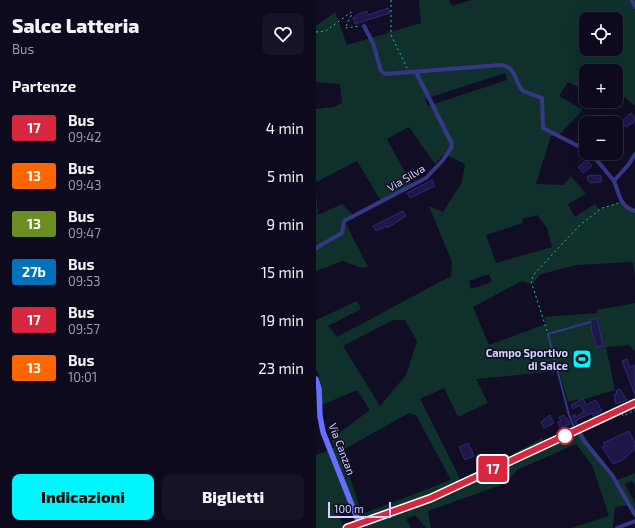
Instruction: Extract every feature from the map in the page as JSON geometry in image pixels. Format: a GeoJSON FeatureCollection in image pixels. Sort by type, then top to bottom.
{"type":"FeatureCollection","features":[{"type":"Feature","properties":{"kind":"main road"},"geometry":{"type":"LineString","coordinates":[[347,528],[363,524],[431,498],[635,403]]}},
{"type":"Feature","properties":{"kind":"street"},"geometry":{"type":"LineString","coordinates":[[632,0],[635,7]]}},
{"type":"Feature","properties":{"kind":"street"},"geometry":{"type":"LineString","coordinates":[[364,26],[373,43],[381,71],[385,74],[501,66],[509,67],[514,72],[523,91],[542,98],[541,121],[543,128],[579,146]]}},
{"type":"Feature","properties":{"kind":"street","name":"Via Silva"},"geometry":{"type":"LineString","coordinates":[[316,248],[342,233],[344,221],[426,178],[437,168],[450,150],[451,140],[429,100],[416,72]]}},
{"type":"Feature","properties":{"kind":"street"},"geometry":{"type":"LineString","coordinates":[[614,181],[629,164],[635,154]]}},
{"type":"Feature","properties":{"kind":"street"},"geometry":{"type":"LineString","coordinates":[[597,160],[614,181],[621,202],[625,207],[635,211]]}},
{"type":"Feature","properties":{"kind":"street","name":"Via Canzan"},"geometry":{"type":"LineString","coordinates":[[316,379],[319,389],[323,432],[363,524]]}},
{"type":"Feature","properties":{"kind":"street"},"geometry":{"type":"LineString","coordinates":[[577,430],[584,442],[612,475],[635,515]]}},
{"type":"Feature","properties":{"kind":"street"},"geometry":{"type":"LineString","coordinates":[[617,528],[635,521]]}},
{"type":"Feature","properties":{"kind":"lane"},"geometry":{"type":"LineString","coordinates":[[577,430],[569,415],[548,334],[590,322]]}},
{"type":"Feature","properties":{"kind":"path"},"geometry":{"type":"LineString","coordinates":[[391,0],[391,35],[410,73]]}},
{"type":"Feature","properties":{"kind":"path"},"geometry":{"type":"LineString","coordinates":[[316,32],[326,31],[351,12],[352,14],[345,28],[364,26]]}},
{"type":"Feature","properties":{"kind":"path"},"geometry":{"type":"LineString","coordinates":[[548,334],[531,281],[535,273],[580,225],[602,208],[621,202]]}},
{"type":"Feature","properties":{"kind":"green space"},"geometry":{"type":"Polygon","coordinates":[[[419,0],[449,0],[452,6],[471,0],[635,0],[635,106],[623,96],[623,64],[579,64],[579,87],[568,82],[559,96],[583,110],[558,136],[551,136],[536,184],[563,185],[571,176],[586,194],[568,204],[575,217],[595,204],[599,209],[620,202],[635,209],[635,277],[633,262],[577,265],[541,274],[532,284],[522,281],[473,307],[489,345],[546,324],[544,317],[597,313],[597,310],[635,303],[635,352],[629,345],[606,347],[615,390],[585,399],[583,398],[568,402],[559,371],[476,379],[488,403],[458,417],[444,388],[420,399],[461,481],[514,458],[513,454],[542,438],[545,444],[579,430],[617,480],[635,473],[635,486],[632,481],[625,484],[635,503],[635,515],[629,505],[615,507],[613,528],[571,528],[609,516],[592,465],[576,444],[519,469],[501,485],[428,511],[431,528],[426,528],[415,515],[406,519],[411,528],[366,528],[364,522],[359,523],[351,502],[336,508],[344,528],[316,528],[316,455],[334,448],[331,439],[370,410],[357,390],[322,405],[319,374],[316,370],[316,320],[357,301],[361,309],[328,326],[337,337],[451,276],[452,262],[429,206],[443,212],[462,182],[465,164],[444,154],[435,164],[409,127],[387,139],[412,185],[381,201],[357,161],[316,182],[316,109],[334,107],[342,103],[340,84],[316,82],[316,26],[335,12],[347,45],[421,23],[419,0]],[[505,73],[425,99],[428,106],[507,80],[505,73]],[[537,215],[522,219],[523,223],[486,235],[496,263],[552,247],[547,228],[537,215]],[[489,274],[469,281],[471,289],[492,282],[489,274]],[[393,320],[343,346],[380,406],[406,375],[417,341],[405,320],[393,320]],[[409,413],[341,451],[362,514],[451,480],[416,415],[409,413]]]}},
{"type":"Feature","properties":{"kind":"green space"},"geometry":{"type":"Polygon","coordinates":[[[316,193],[318,215],[342,204],[354,216],[345,222],[368,267],[362,268],[343,261],[316,271],[316,193]]]}},
{"type":"Feature","properties":{"kind":"building"},"geometry":{"type":"Polygon","coordinates":[[[388,8],[390,13],[355,24],[353,18],[356,17],[356,15],[367,11],[368,15],[388,8]]]}},
{"type":"Feature","properties":{"kind":"building"},"geometry":{"type":"Polygon","coordinates":[[[631,113],[635,118],[634,122],[626,127],[623,124],[623,120],[631,113]]]}},
{"type":"Feature","properties":{"kind":"building"},"geometry":{"type":"Polygon","coordinates":[[[587,160],[592,166],[583,173],[578,167],[587,160]]]}},
{"type":"Feature","properties":{"kind":"building"},"geometry":{"type":"Polygon","coordinates":[[[601,175],[601,182],[590,183],[587,176],[601,175]]]}},
{"type":"Feature","properties":{"kind":"building"},"geometry":{"type":"Polygon","coordinates":[[[432,180],[435,186],[410,198],[407,193],[432,180]]]}},
{"type":"Feature","properties":{"kind":"building"},"geometry":{"type":"Polygon","coordinates":[[[403,211],[406,216],[387,228],[386,226],[376,231],[373,226],[403,211]]]}},
{"type":"Feature","properties":{"kind":"building"},"geometry":{"type":"Polygon","coordinates":[[[597,318],[603,346],[597,347],[592,333],[592,322],[590,320],[597,318]]]}},
{"type":"Feature","properties":{"kind":"building"},"geometry":{"type":"Polygon","coordinates":[[[627,359],[630,367],[635,365],[635,395],[622,361],[627,359]]]}},
{"type":"Feature","properties":{"kind":"building"},"geometry":{"type":"Polygon","coordinates":[[[620,389],[627,400],[616,404],[614,395],[617,394],[616,391],[620,389]]]}},
{"type":"Feature","properties":{"kind":"building"},"geometry":{"type":"Polygon","coordinates":[[[583,398],[586,405],[596,400],[602,411],[593,416],[592,413],[576,420],[576,425],[572,416],[575,414],[575,417],[584,412],[580,405],[573,409],[571,405],[583,398]]]}},
{"type":"Feature","properties":{"kind":"building"},"geometry":{"type":"Polygon","coordinates":[[[550,415],[554,423],[544,428],[541,422],[550,415]]]}},
{"type":"Feature","properties":{"kind":"building"},"geometry":{"type":"Polygon","coordinates":[[[564,415],[570,424],[560,428],[558,422],[561,421],[559,417],[564,415]]]}},
{"type":"Feature","properties":{"kind":"building"},"geometry":{"type":"Polygon","coordinates":[[[629,431],[635,443],[635,449],[622,460],[613,464],[602,447],[605,446],[603,443],[629,431]]]}},
{"type":"Feature","properties":{"kind":"building"},"geometry":{"type":"Polygon","coordinates":[[[468,443],[474,456],[465,460],[459,447],[468,443]]]}},
{"type":"Feature","properties":{"kind":"bus line","name":"17"},"geometry":{"type":"LineString","coordinates":[[347,528],[431,498],[635,403]]}},
{"type":"Feature","properties":{"kind":"place","name":"Campo Sportivo di Salce"},"geometry":{"type":"Point","coordinates":[582,359]}}]}
